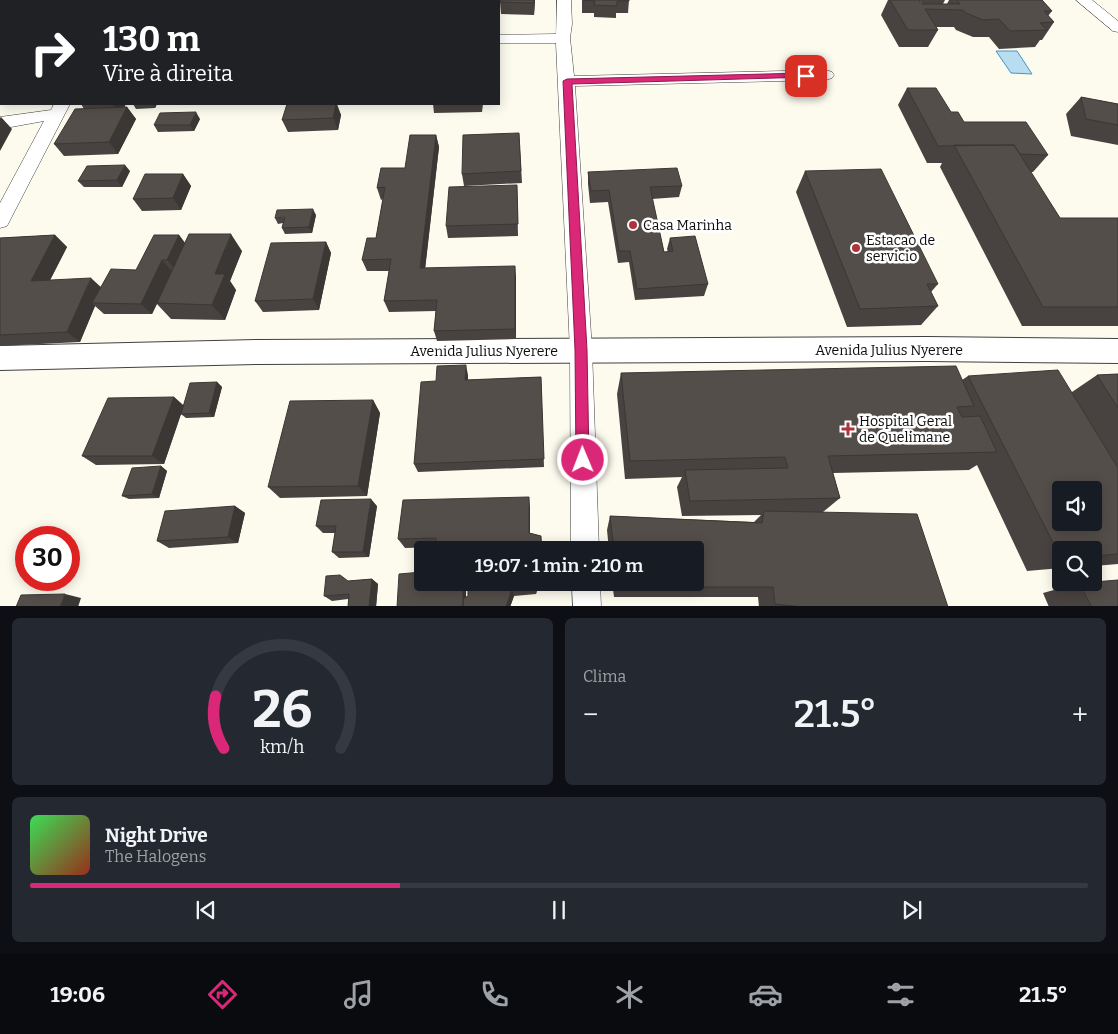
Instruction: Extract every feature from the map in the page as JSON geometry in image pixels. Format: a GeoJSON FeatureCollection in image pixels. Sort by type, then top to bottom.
{"type":"FeatureCollection","features":[{"type":"Feature","properties":{"kind":"street"},"geometry":{"type":"LineString","coordinates":[[564,0],[565,24],[563,38],[567,81],[581,350],[585,541]]}},
{"type":"Feature","properties":{"kind":"street"},"geometry":{"type":"LineString","coordinates":[[1083,0],[1118,28]]}},
{"type":"Feature","properties":{"kind":"street"},"geometry":{"type":"LineString","coordinates":[[500,39],[563,38]]}},
{"type":"Feature","properties":{"kind":"street"},"geometry":{"type":"LineString","coordinates":[[567,81],[826,75]]}},
{"type":"Feature","properties":{"kind":"street"},"geometry":{"type":"LineString","coordinates":[[0,123],[59,109]]}},
{"type":"Feature","properties":{"kind":"street"},"geometry":{"type":"LineString","coordinates":[[0,221],[59,109]]}},
{"type":"Feature","properties":{"kind":"street","name":"Avenida Julius Nyerere"},"geometry":{"type":"LineString","coordinates":[[0,358],[249,353],[581,350],[927,349],[1118,351]]}},
{"type":"Feature","properties":{"kind":"street"},"geometry":{"type":"LineString","coordinates":[[586,591],[587,606]]}},
{"type":"Feature","properties":{"kind":"water"},"geometry":{"type":"Polygon","coordinates":[[[996,51],[1017,51],[1032,74],[1011,73],[996,51]]]}},
{"type":"Feature","properties":{"kind":"building"},"geometry":{"type":"Polygon","coordinates":[[[500,0],[534,0],[534,3],[500,2],[500,0]]]}},
{"type":"Feature","properties":{"kind":"building"},"geometry":{"type":"Polygon","coordinates":[[[583,0],[629,1],[617,1],[617,6],[594,5],[595,1],[583,0]]]}},
{"type":"Feature","properties":{"kind":"building"},"geometry":{"type":"Polygon","coordinates":[[[890,0],[919,0],[921,4],[960,4],[957,0],[1042,0],[1052,11],[1044,11],[1054,22],[1040,23],[1047,30],[1010,31],[999,19],[983,20],[963,10],[925,9],[938,30],[908,30],[890,0]]]}},
{"type":"Feature","properties":{"kind":"building"},"geometry":{"type":"Polygon","coordinates":[[[907,88],[936,88],[951,112],[958,112],[964,122],[1026,122],[1048,155],[1020,154],[1014,145],[938,146],[907,88]]]}},
{"type":"Feature","properties":{"kind":"building"},"geometry":{"type":"Polygon","coordinates":[[[1081,97],[1118,104],[1118,125],[1086,119],[1081,97]]]}},
{"type":"Feature","properties":{"kind":"building"},"geometry":{"type":"Polygon","coordinates":[[[287,105],[336,105],[333,118],[282,120],[287,105]]]}},
{"type":"Feature","properties":{"kind":"building"},"geometry":{"type":"Polygon","coordinates":[[[127,107],[109,142],[54,144],[75,109],[127,107]]]}},
{"type":"Feature","properties":{"kind":"building"},"geometry":{"type":"Polygon","coordinates":[[[196,112],[190,125],[154,125],[160,113],[196,112]]]}},
{"type":"Feature","properties":{"kind":"building"},"geometry":{"type":"Polygon","coordinates":[[[519,133],[521,171],[462,174],[463,135],[519,133]]]}},
{"type":"Feature","properties":{"kind":"building"},"geometry":{"type":"Polygon","coordinates":[[[410,135],[436,135],[420,268],[515,266],[515,329],[434,331],[437,300],[384,301],[391,259],[362,260],[367,238],[376,238],[385,187],[377,188],[381,168],[405,168],[410,135]]]}},
{"type":"Feature","properties":{"kind":"building"},"geometry":{"type":"Polygon","coordinates":[[[954,145],[1014,145],[1060,218],[1118,218],[1118,307],[1043,307],[954,145]]]}},
{"type":"Feature","properties":{"kind":"building"},"geometry":{"type":"Polygon","coordinates":[[[125,165],[117,180],[78,181],[87,166],[125,165]]]}},
{"type":"Feature","properties":{"kind":"building","name":"Casa Marinha"},"geometry":{"type":"Polygon","coordinates":[[[677,168],[682,186],[650,187],[664,252],[673,251],[670,238],[695,236],[708,284],[637,289],[630,251],[619,251],[609,190],[591,191],[588,172],[677,168]]]}},
{"type":"Feature","properties":{"kind":"building","name":"Estacao de servicio"},"geometry":{"type":"Polygon","coordinates":[[[881,169],[938,284],[927,284],[938,306],[860,309],[805,171],[881,169]]]}},
{"type":"Feature","properties":{"kind":"building"},"geometry":{"type":"Polygon","coordinates":[[[145,174],[183,174],[173,198],[133,199],[145,174]]]}},
{"type":"Feature","properties":{"kind":"building"},"geometry":{"type":"Polygon","coordinates":[[[517,185],[518,224],[446,226],[449,187],[517,185]]]}},
{"type":"Feature","properties":{"kind":"building"},"geometry":{"type":"Polygon","coordinates":[[[313,209],[309,227],[282,228],[285,217],[275,218],[277,210],[313,209]]]}},
{"type":"Feature","properties":{"kind":"building"},"geometry":{"type":"Polygon","coordinates":[[[189,234],[231,234],[215,274],[225,274],[212,305],[157,303],[189,234]]]}},
{"type":"Feature","properties":{"kind":"building"},"geometry":{"type":"Polygon","coordinates":[[[55,235],[31,281],[91,278],[67,332],[0,335],[0,238],[55,235]]]}},
{"type":"Feature","properties":{"kind":"building"},"geometry":{"type":"Polygon","coordinates":[[[154,235],[179,235],[167,260],[162,260],[141,304],[92,303],[111,269],[136,270],[154,235]]]}},
{"type":"Feature","properties":{"kind":"building"},"geometry":{"type":"Polygon","coordinates":[[[326,242],[313,299],[255,301],[271,243],[326,242]]]}},
{"type":"Feature","properties":{"kind":"building"},"geometry":{"type":"Polygon","coordinates":[[[466,365],[465,380],[541,377],[544,459],[414,464],[421,382],[436,381],[437,366],[466,365]]]}},
{"type":"Feature","properties":{"kind":"building"},"geometry":{"type":"Polygon","coordinates":[[[956,366],[974,406],[957,407],[962,417],[980,416],[997,452],[828,456],[840,498],[690,501],[685,470],[788,468],[785,457],[630,461],[621,373],[956,366]]]}},
{"type":"Feature","properties":{"kind":"building"},"geometry":{"type":"Polygon","coordinates":[[[1058,370],[1118,468],[1118,554],[1102,555],[1102,541],[1052,541],[968,376],[1058,370]]]}},
{"type":"Feature","properties":{"kind":"building"},"geometry":{"type":"Polygon","coordinates":[[[1118,374],[1118,408],[1097,375],[1118,374]]]}},
{"type":"Feature","properties":{"kind":"building"},"geometry":{"type":"Polygon","coordinates":[[[217,382],[209,413],[181,414],[190,383],[217,382]]]}},
{"type":"Feature","properties":{"kind":"building"},"geometry":{"type":"Polygon","coordinates":[[[174,397],[152,456],[82,456],[108,398],[174,397]]]}},
{"type":"Feature","properties":{"kind":"building"},"geometry":{"type":"Polygon","coordinates":[[[373,400],[358,486],[268,487],[290,401],[373,400]]]}},
{"type":"Feature","properties":{"kind":"building"},"geometry":{"type":"Polygon","coordinates":[[[161,466],[152,494],[122,496],[132,468],[161,466]]]}},
{"type":"Feature","properties":{"kind":"building"},"geometry":{"type":"Polygon","coordinates":[[[529,497],[529,533],[541,536],[541,541],[436,541],[436,538],[398,539],[403,500],[529,497]]]}},
{"type":"Feature","properties":{"kind":"building"},"geometry":{"type":"Polygon","coordinates":[[[371,499],[363,552],[332,552],[336,526],[316,526],[321,500],[371,499]]]}},
{"type":"Feature","properties":{"kind":"building"},"geometry":{"type":"Polygon","coordinates":[[[235,506],[228,537],[157,541],[165,511],[235,506]]]}},
{"type":"Feature","properties":{"kind":"building"},"geometry":{"type":"Polygon","coordinates":[[[764,511],[917,514],[948,606],[793,606],[775,604],[773,587],[704,587],[704,541],[613,541],[610,516],[762,523],[764,511]]]}},
{"type":"Feature","properties":{"kind":"building"},"geometry":{"type":"Polygon","coordinates":[[[414,573],[414,591],[463,591],[463,606],[397,606],[399,574],[414,573]]]}},
{"type":"Feature","properties":{"kind":"building"},"geometry":{"type":"Polygon","coordinates":[[[340,575],[348,581],[372,579],[369,606],[348,606],[349,594],[324,596],[326,576],[340,575]]]}},
{"type":"Feature","properties":{"kind":"building"},"geometry":{"type":"Polygon","coordinates":[[[1118,580],[1118,606],[1091,606],[1083,591],[1102,591],[1102,581],[1118,580]]]}},
{"type":"Feature","properties":{"kind":"building"},"geometry":{"type":"Polygon","coordinates":[[[468,591],[511,591],[506,606],[463,606],[463,599],[468,596],[468,591]]]}},
{"type":"Feature","properties":{"kind":"building"},"geometry":{"type":"Polygon","coordinates":[[[65,594],[60,606],[16,606],[21,595],[65,594]]]}},
{"type":"Feature","properties":{"kind":"place","name":"Casa Marinha"},"geometry":{"type":"Point","coordinates":[633,225]}},
{"type":"Feature","properties":{"kind":"place","name":"Estacao de servicio"},"geometry":{"type":"Point","coordinates":[856,248]}},
{"type":"Feature","properties":{"kind":"place","name":"Hospital Geral de Quelimane"},"geometry":{"type":"Point","coordinates":[848,429]}},
{"type":"Feature","properties":{"kind":"route"},"geometry":{"type":"LineString","coordinates":[[583,460],[581,350],[567,81],[806,76]]}}]}
